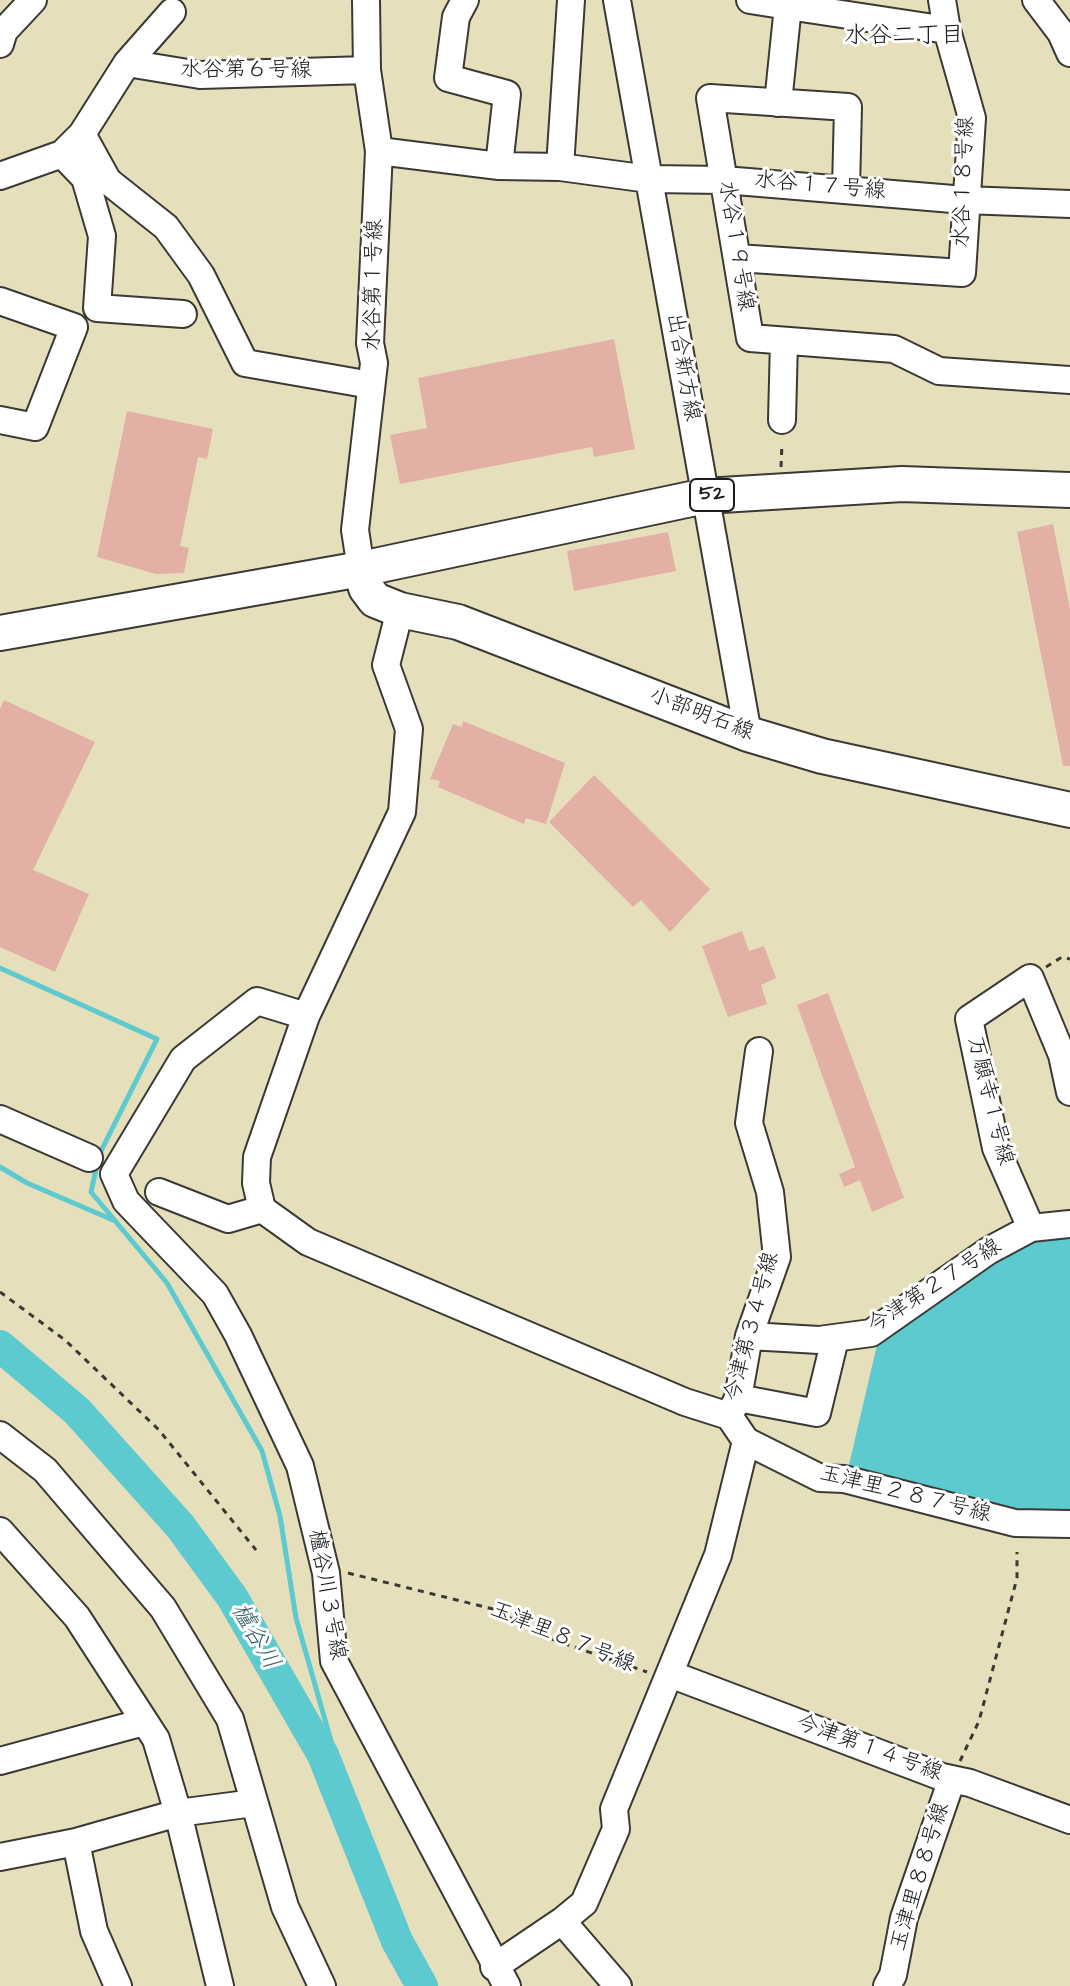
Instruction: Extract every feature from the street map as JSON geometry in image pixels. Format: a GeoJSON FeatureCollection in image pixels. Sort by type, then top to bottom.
{"type":"FeatureCollection","features":[{"type":"Feature","properties":{"kind":"main road","name":"52"},"geometry":{"type":"LineString","coordinates":[[0,633],[361,569],[705,496],[902,484],[1070,490]]}},
{"type":"Feature","properties":{"kind":"main road","name":"小部明石線"},"geometry":{"type":"LineString","coordinates":[[361,569],[366,588],[375,600],[400,610],[458,622],[748,734],[822,756],[1070,810]]}},
{"type":"Feature","properties":{"kind":"street"},"geometry":{"type":"LineString","coordinates":[[0,44],[4,31],[33,0]]}},
{"type":"Feature","properties":{"kind":"street","name":"水谷第１号線"},"geometry":{"type":"LineString","coordinates":[[361,569],[355,530],[371,385],[379,151],[367,70],[366,0]]}},
{"type":"Feature","properties":{"kind":"street"},"geometry":{"type":"LineString","coordinates":[[465,0],[456,17],[448,78],[507,94],[499,166]]}},
{"type":"Feature","properties":{"kind":"street"},"geometry":{"type":"LineString","coordinates":[[560,167],[571,0]]}},
{"type":"Feature","properties":{"kind":"street","name":"出合新方線"},"geometry":{"type":"LineString","coordinates":[[617,0],[748,734]]}},
{"type":"Feature","properties":{"kind":"street"},"geometry":{"type":"LineString","coordinates":[[750,0],[947,30]]}},
{"type":"Feature","properties":{"kind":"street","name":"水谷１８号線"},"geometry":{"type":"LineString","coordinates":[[737,258],[962,273],[972,118],[947,30],[942,0]]}},
{"type":"Feature","properties":{"kind":"street"},"geometry":{"type":"LineString","coordinates":[[1036,0],[1061,33],[1070,53]]}},
{"type":"Feature","properties":{"kind":"street"},"geometry":{"type":"LineString","coordinates":[[778,103],[788,6]]}},
{"type":"Feature","properties":{"kind":"street"},"geometry":{"type":"LineString","coordinates":[[0,176],[62,154],[82,134],[127,63],[172,12]]}},
{"type":"Feature","properties":{"kind":"street","name":"水谷第６号線"},"geometry":{"type":"LineString","coordinates":[[127,63],[200,75],[367,70]]}},
{"type":"Feature","properties":{"kind":"street","name":"水谷１９号線"},"geometry":{"type":"LineString","coordinates":[[846,189],[848,107],[710,98],[750,338],[894,349],[939,371],[1070,380]]}},
{"type":"Feature","properties":{"kind":"street"},"geometry":{"type":"LineString","coordinates":[[82,134],[108,181],[166,227],[201,275],[245,363],[371,385]]}},
{"type":"Feature","properties":{"kind":"street","name":"水谷１７号線"},"geometry":{"type":"LineString","coordinates":[[379,151],[499,166],[560,167],[649,179],[724,180],[965,200],[1070,204]]}},
{"type":"Feature","properties":{"kind":"street"},"geometry":{"type":"LineString","coordinates":[[62,154],[85,178],[102,236],[97,308],[183,314]]}},
{"type":"Feature","properties":{"kind":"street"},"geometry":{"type":"LineString","coordinates":[[0,301],[74,327],[35,427],[0,420]]}},
{"type":"Feature","properties":{"kind":"street"},"geometry":{"type":"LineString","coordinates":[[782,420],[784,341]]}},
{"type":"Feature","properties":{"kind":"street"},"geometry":{"type":"LineString","coordinates":[[400,610],[386,665],[409,729],[402,812],[350,916],[306,1016],[257,1157],[256,1183],[262,1209],[308,1242],[685,1402],[817,1413],[835,1339]]}},
{"type":"Feature","properties":{"kind":"street","name":"万願寺１号線"},"geometry":{"type":"LineString","coordinates":[[1031,1228],[996,1148],[969,1019],[1030,978],[1062,1055],[1070,1092]]}},
{"type":"Feature","properties":{"kind":"street","name":"櫨谷川３号線"},"geometry":{"type":"LineString","coordinates":[[306,1016],[257,1001],[183,1059],[114,1174],[126,1201],[215,1294],[238,1335],[300,1466],[326,1573],[334,1661],[500,1976]]}},
{"type":"Feature","properties":{"kind":"street","name":"今津第３４号線"},"geometry":{"type":"LineString","coordinates":[[734,1407],[749,1336],[777,1257],[770,1192],[749,1123],[759,1051]]}},
{"type":"Feature","properties":{"kind":"street"},"geometry":{"type":"LineString","coordinates":[[0,1119],[89,1158]]}},
{"type":"Feature","properties":{"kind":"street"},"geometry":{"type":"LineString","coordinates":[[159,1192],[228,1219],[262,1209]]}},
{"type":"Feature","properties":{"kind":"street","name":"今津第２７号線"},"geometry":{"type":"LineString","coordinates":[[749,1336],[835,1339],[871,1333],[988,1251],[1031,1228],[1070,1224]]}},
{"type":"Feature","properties":{"kind":"street"},"geometry":{"type":"LineString","coordinates":[[500,1976],[584,1903],[616,1829],[614,1809],[718,1555],[746,1441],[734,1407]]}},
{"type":"Feature","properties":{"kind":"street"},"geometry":{"type":"LineString","coordinates":[[0,1435],[45,1470],[163,1608],[230,1719],[285,1907],[322,1986]]}},
{"type":"Feature","properties":{"kind":"street","name":"玉津里２８７号線"},"geometry":{"type":"LineString","coordinates":[[746,1441],[820,1478],[844,1479],[1015,1523],[1070,1524]]}},
{"type":"Feature","properties":{"kind":"street"},"geometry":{"type":"LineString","coordinates":[[0,1531],[77,1617],[156,1739],[178,1813],[220,1986]]}},
{"type":"Feature","properties":{"kind":"street","name":"今津第１４号線"},"geometry":{"type":"LineString","coordinates":[[670,1674],[1070,1820]]}},
{"type":"Feature","properties":{"kind":"street"},"geometry":{"type":"LineString","coordinates":[[0,1761],[144,1722]]}},
{"type":"Feature","properties":{"kind":"street","name":"玉津里８８号線"},"geometry":{"type":"LineString","coordinates":[[890,1980],[904,1918],[952,1779]]}},
{"type":"Feature","properties":{"kind":"street"},"geometry":{"type":"LineString","coordinates":[[0,1857],[76,1842],[178,1813],[254,1803]]}},
{"type":"Feature","properties":{"kind":"street"},"geometry":{"type":"LineString","coordinates":[[76,1842],[94,1931],[118,1986]]}},
{"type":"Feature","properties":{"kind":"street"},"geometry":{"type":"LineString","coordinates":[[562,1921],[618,1986]]}},
{"type":"Feature","properties":{"kind":"path"},"geometry":{"type":"LineString","coordinates":[[781,491],[782,420]]}},
{"type":"Feature","properties":{"kind":"path"},"geometry":{"type":"LineString","coordinates":[[0,1292],[65,1340],[159,1430],[256,1550]]}},
{"type":"Feature","properties":{"kind":"path"},"geometry":{"type":"LineString","coordinates":[[952,1779],[979,1721],[1017,1578],[1017,1552]]}},
{"type":"Feature","properties":{"kind":"path","name":"玉津里８７号線"},"geometry":{"type":"LineString","coordinates":[[326,1573],[360,1573],[493,1609],[548,1638],[661,1676],[670,1674]]}},
{"type":"Feature","properties":{"kind":"water"},"geometry":{"type":"Polygon","coordinates":[[[1054,1234],[1070,1237],[1070,1516],[1033,1515],[847,1473],[878,1341],[920,1316],[995,1260],[1054,1234]]]}},
{"type":"Feature","properties":{"kind":"building"},"geometry":{"type":"Polygon","coordinates":[[[614,339],[635,449],[594,457],[592,447],[400,484],[390,435],[427,428],[418,378],[614,339]]]}},
{"type":"Feature","properties":{"kind":"building"},"geometry":{"type":"Polygon","coordinates":[[[127,411],[213,429],[207,459],[198,457],[180,546],[189,548],[184,573],[156,574],[97,557],[127,411]]]}},
{"type":"Feature","properties":{"kind":"building"},"geometry":{"type":"Polygon","coordinates":[[[1053,524],[1070,609],[1070,766],[1063,766],[1017,532],[1053,524]]]}},
{"type":"Feature","properties":{"kind":"building"},"geometry":{"type":"Polygon","coordinates":[[[668,532],[676,571],[574,591],[567,551],[668,532]]]}},
{"type":"Feature","properties":{"kind":"building"},"geometry":{"type":"Polygon","coordinates":[[[4,700],[95,742],[33,870],[89,894],[55,972],[0,947],[0,709],[4,700]]]}},
{"type":"Feature","properties":{"kind":"building"},"geometry":{"type":"Polygon","coordinates":[[[463,721],[565,763],[546,824],[526,818],[524,824],[438,787],[440,781],[430,779],[453,724],[462,727],[463,721]]]}},
{"type":"Feature","properties":{"kind":"building"},"geometry":{"type":"Polygon","coordinates":[[[594,775],[710,889],[670,932],[641,900],[633,907],[549,822],[594,775]]]}},
{"type":"Feature","properties":{"kind":"building"},"geometry":{"type":"Polygon","coordinates":[[[742,931],[749,951],[764,946],[776,978],[761,985],[767,1004],[728,1017],[702,946],[742,931]]]}},
{"type":"Feature","properties":{"kind":"building"},"geometry":{"type":"Polygon","coordinates":[[[828,993],[904,1198],[872,1212],[860,1180],[844,1187],[839,1174],[855,1167],[797,1005],[828,993]]]}},
{"type":"Feature","properties":{"kind":"waterway"},"geometry":{"type":"LineString","coordinates":[[0,968],[157,1039],[99,1155]]}},
{"type":"Feature","properties":{"kind":"waterway"},"geometry":{"type":"LineString","coordinates":[[97,1165],[91,1192],[167,1283],[262,1451],[280,1516],[296,1618],[335,1755],[337,1786]]}},
{"type":"Feature","properties":{"kind":"waterway"},"geometry":{"type":"LineString","coordinates":[[0,1167],[27,1183],[113,1220]]}},
{"type":"Feature","properties":{"kind":"waterway","name":"櫨谷川"},"geometry":{"type":"LineString","coordinates":[[0,1346],[77,1411],[180,1526],[232,1597],[323,1755],[397,1941],[422,1986]]}},
{"type":"Feature","properties":{"kind":"district","name":"水谷二丁目"},"geometry":{"type":"Point","coordinates":[904,37]}}]}
